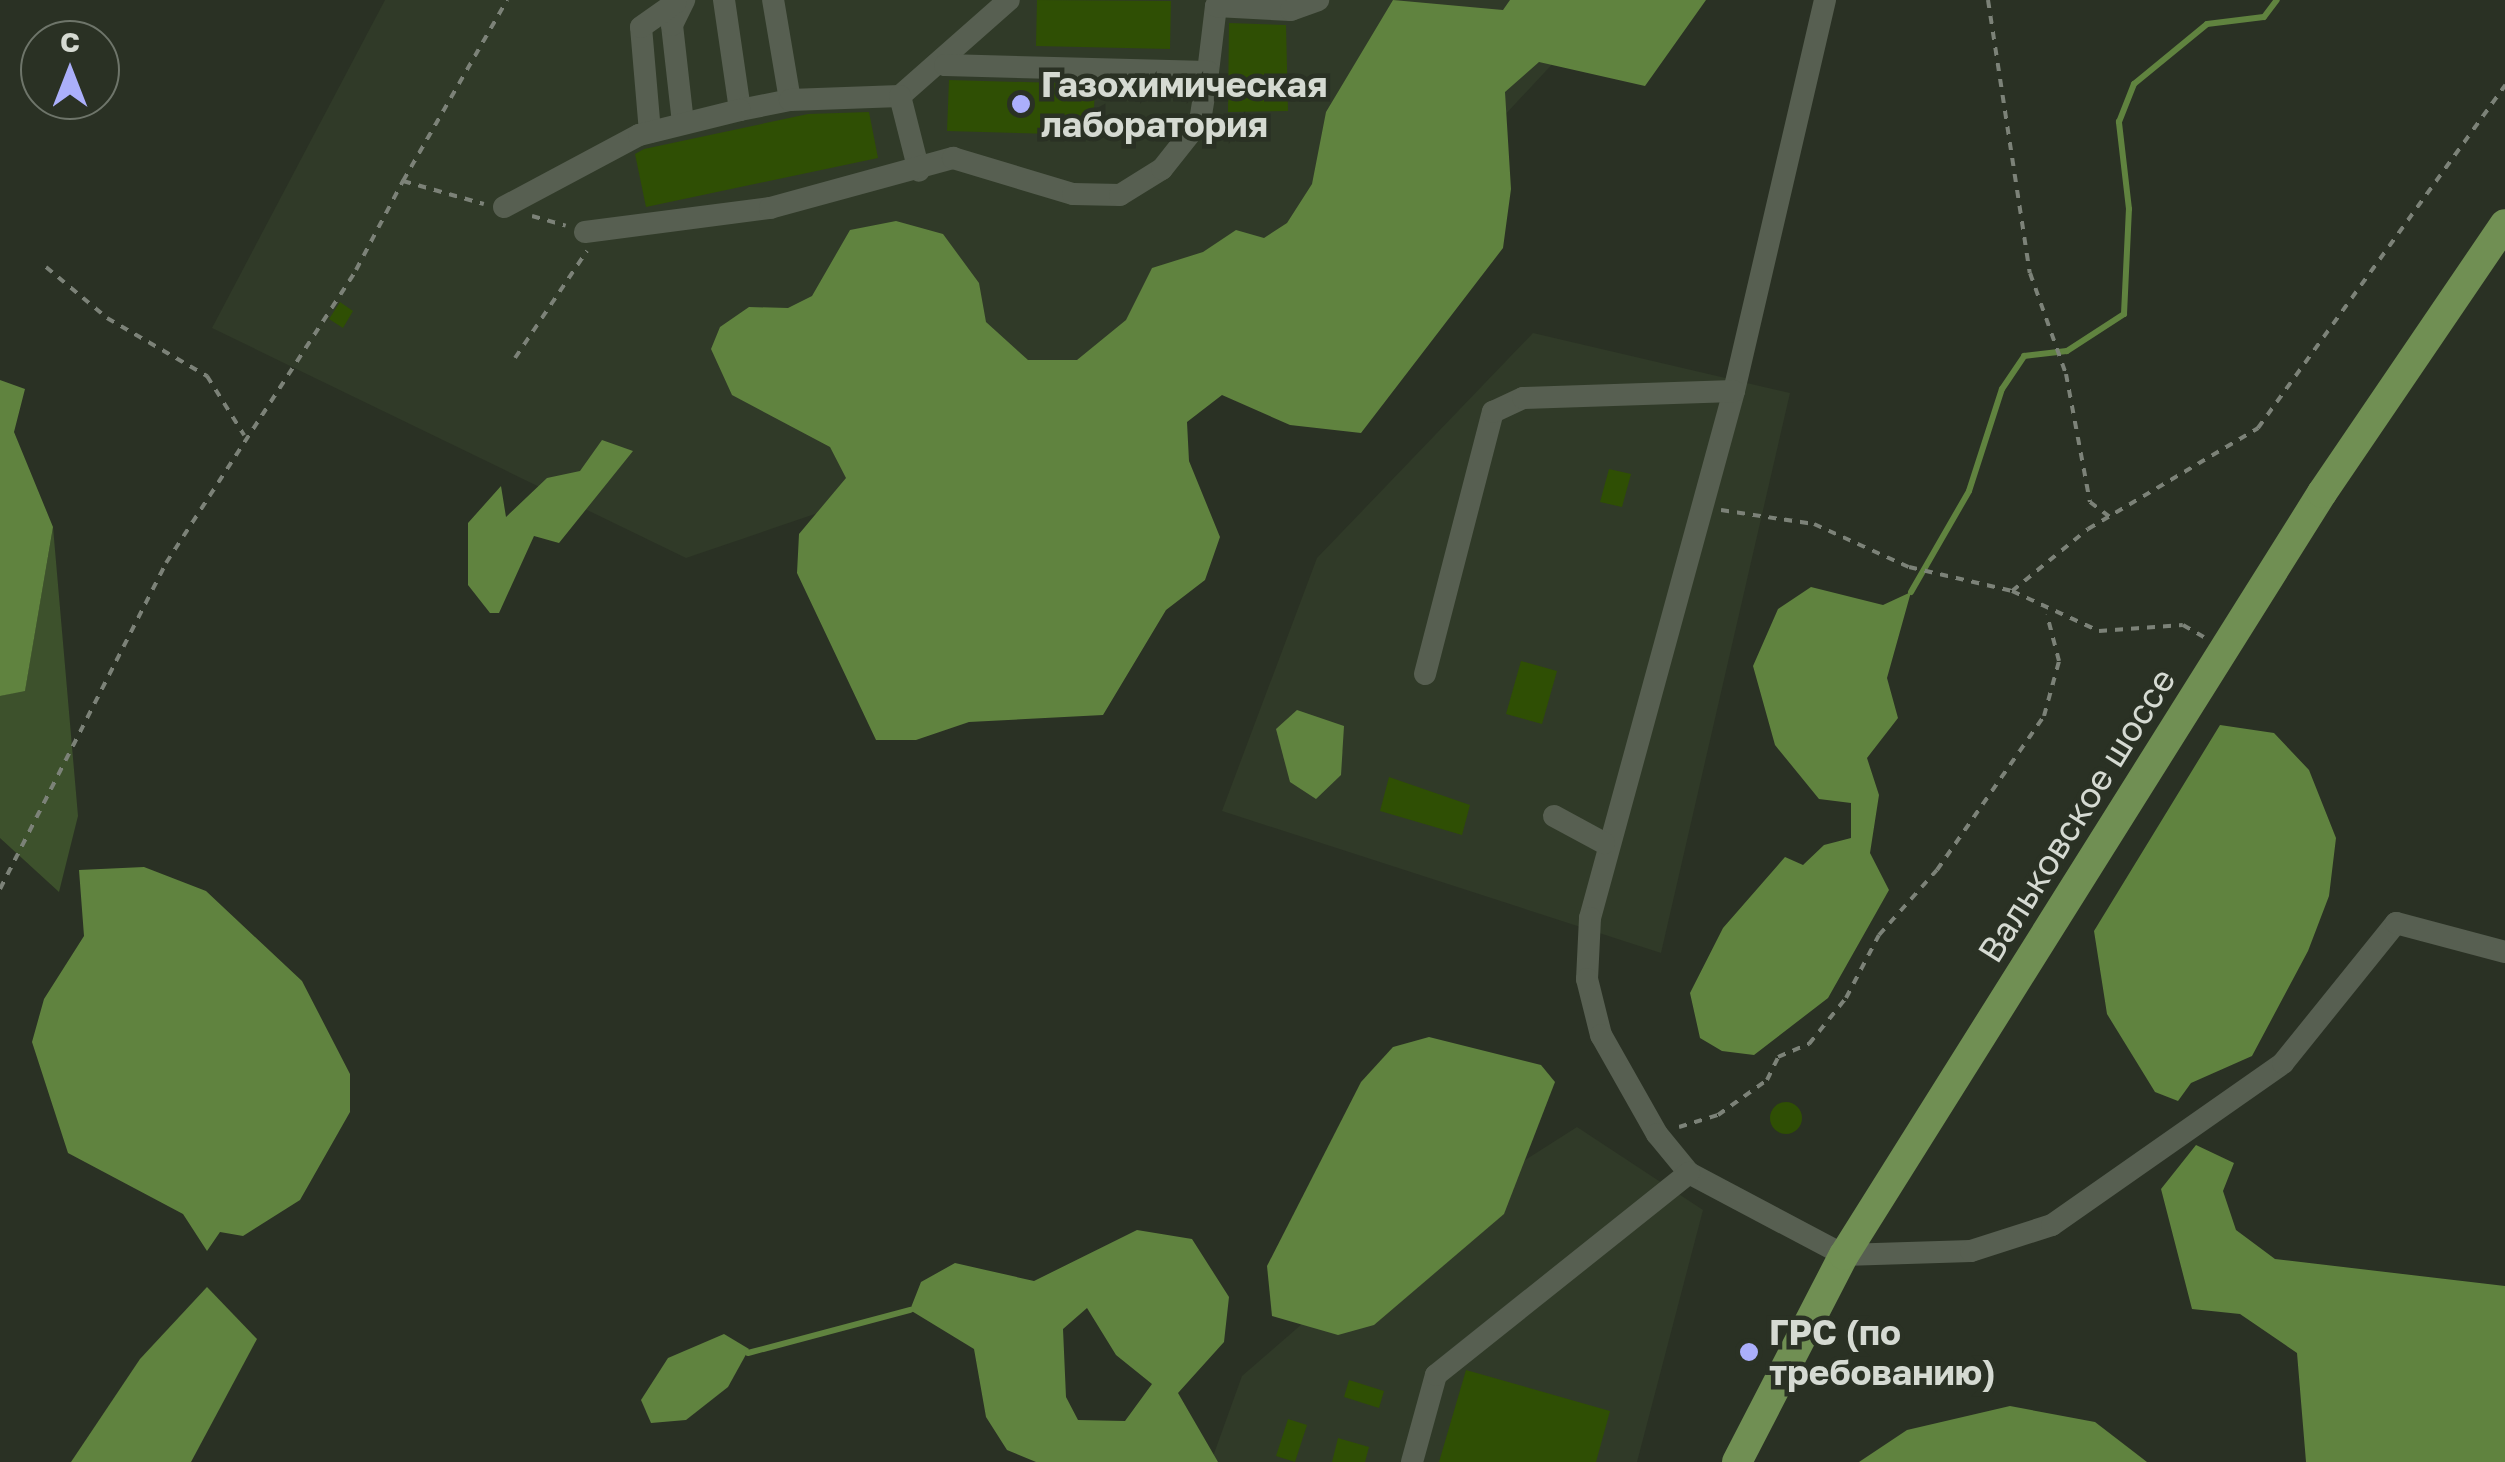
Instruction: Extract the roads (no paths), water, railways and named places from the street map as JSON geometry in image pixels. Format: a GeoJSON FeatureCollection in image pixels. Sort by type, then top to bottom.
{"type":"FeatureCollection","features":[{"type":"Feature","properties":{"kind":"main road","name":"Вальковское шоссе"},"geometry":{"type":"LineString","coordinates":[[1737,1462],[1844,1255],[2224,648],[2505,224]]}},
{"type":"Feature","properties":{"kind":"lane"},"geometry":{"type":"LineString","coordinates":[[724,0],[740,110]]}},
{"type":"Feature","properties":{"kind":"lane"},"geometry":{"type":"LineString","coordinates":[[773,0],[790,100]]}},
{"type":"Feature","properties":{"kind":"lane"},"geometry":{"type":"LineString","coordinates":[[504,207],[650,132],[682,123],[790,100],[900,96],[944,65],[1008,0]]}},
{"type":"Feature","properties":{"kind":"lane"},"geometry":{"type":"LineString","coordinates":[[585,232],[770,208],[919,172],[953,158],[1073,194],[1120,195],[1162,168],[1200,121],[1216,6],[1292,10],[1318,0]]}},
{"type":"Feature","properties":{"kind":"lane"},"geometry":{"type":"LineString","coordinates":[[1826,0],[1734,391],[1604,843],[1587,979],[1620,1081],[1657,1134],[1690,1173],[1796,1233],[1844,1255],[1971,1252],[2052,1225],[2283,1063],[2396,923],[2505,952]]}},
{"type":"Feature","properties":{"kind":"lane"},"geometry":{"type":"LineString","coordinates":[[680,2],[682,123]]}},
{"type":"Feature","properties":{"kind":"lane"},"geometry":{"type":"LineString","coordinates":[[650,132],[641,27],[680,2]]}},
{"type":"Feature","properties":{"kind":"lane"},"geometry":{"type":"LineString","coordinates":[[944,65],[1208,72]]}},
{"type":"Feature","properties":{"kind":"lane"},"geometry":{"type":"LineString","coordinates":[[900,96],[919,172]]}},
{"type":"Feature","properties":{"kind":"lane"},"geometry":{"type":"LineString","coordinates":[[1424,674],[1493,412],[1523,398],[1734,391]]}},
{"type":"Feature","properties":{"kind":"lane"},"geometry":{"type":"LineString","coordinates":[[1554,816],[1604,843]]}},
{"type":"Feature","properties":{"kind":"lane"},"geometry":{"type":"LineString","coordinates":[[1412,1462],[1436,1375],[1690,1173]]}},
{"type":"Feature","properties":{"kind":"waterway"},"geometry":{"type":"LineString","coordinates":[[1911,592],[1969,491],[2002,389],[2024,356],[2067,351],[2124,314],[2129,209],[2119,122],[2134,84],[2207,24],[2264,17],[2277,0]]}},
{"type":"Feature","properties":{"kind":"waterway"},"geometry":{"type":"LineString","coordinates":[[748,1353],[910,1310]]}},
{"type":"Feature","properties":{"kind":"place","name":"Газохимическая лаборатория"},"geometry":{"type":"Point","coordinates":[1021,104]}},
{"type":"Feature","properties":{"kind":"place","name":"ГРС (по требованию)"},"geometry":{"type":"Point","coordinates":[1749,1352]}}]}
